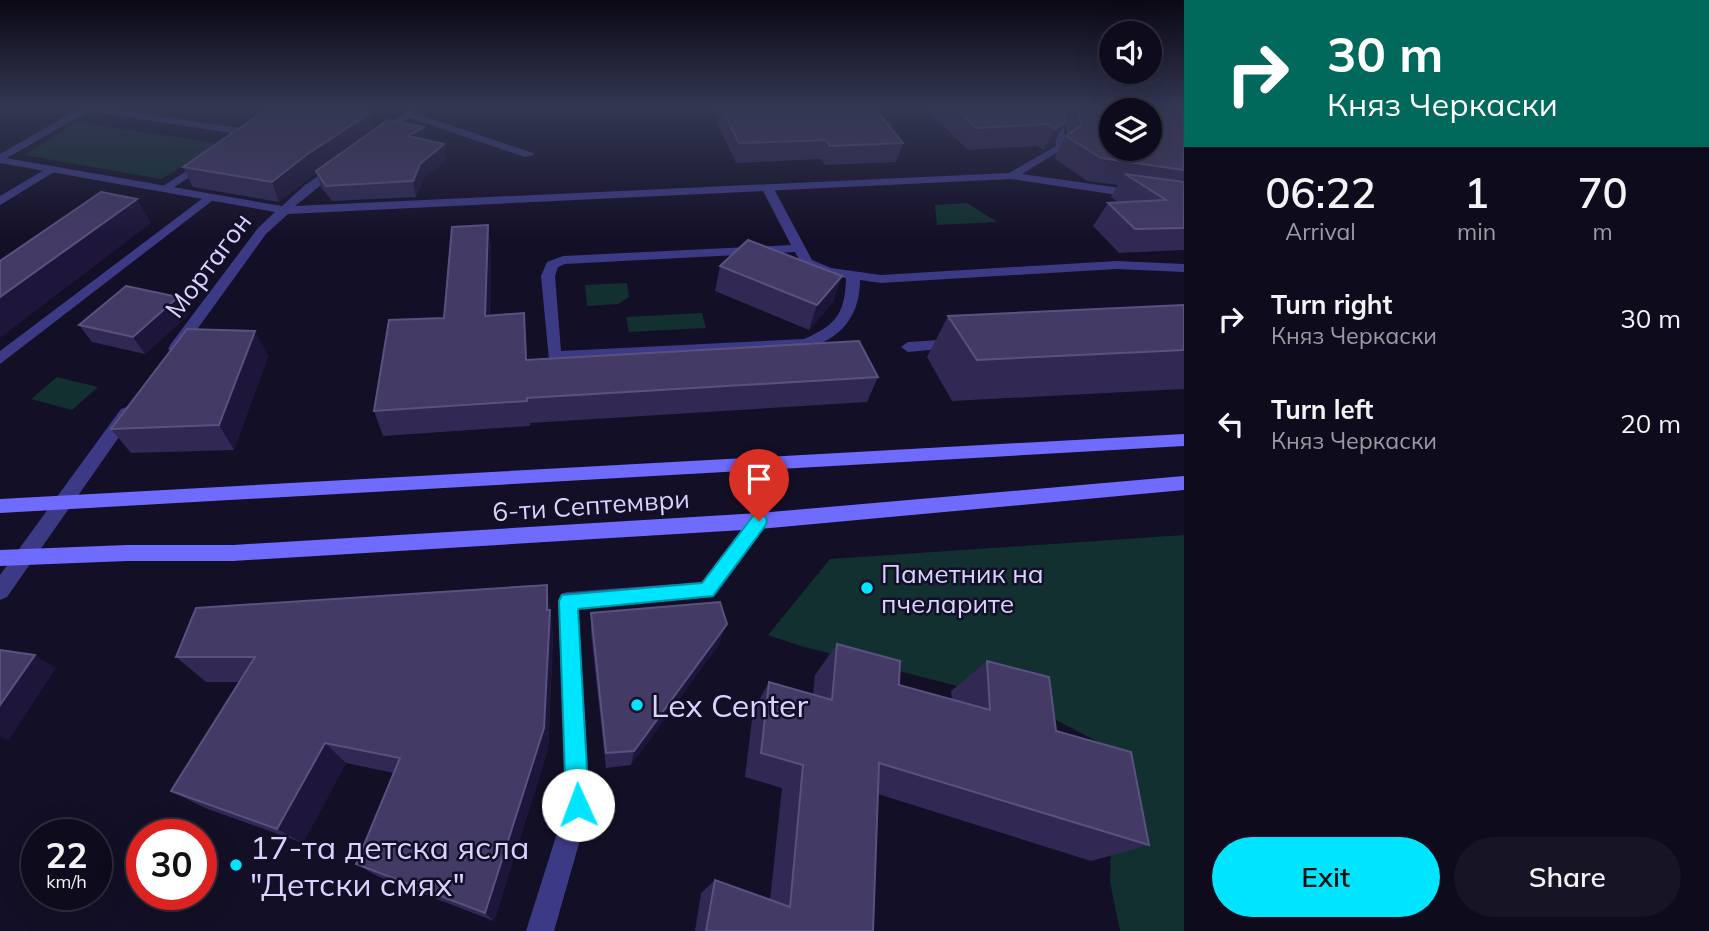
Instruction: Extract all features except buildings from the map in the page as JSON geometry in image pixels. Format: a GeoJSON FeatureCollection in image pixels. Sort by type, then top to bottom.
{"type":"FeatureCollection","features":[{"type":"Feature","properties":{"kind":"main road","name":"6-ти Септември"},"geometry":{"type":"LineString","coordinates":[[0,506],[1184,440]]}},
{"type":"Feature","properties":{"kind":"main road","name":"6-ти Септември"},"geometry":{"type":"LineString","coordinates":[[0,558],[127,553],[233,553],[759,521],[1184,483]]}},
{"type":"Feature","properties":{"kind":"street"},"geometry":{"type":"LineString","coordinates":[[516,150],[529,155]]}},
{"type":"Feature","properties":{"kind":"street"},"geometry":{"type":"LineString","coordinates":[[1011,176],[1055,150]]}},
{"type":"Feature","properties":{"kind":"street"},"geometry":{"type":"LineString","coordinates":[[164,189],[214,157]]}},
{"type":"Feature","properties":{"kind":"street"},"geometry":{"type":"LineString","coordinates":[[0,159],[283,210],[1011,176],[1184,201]]}},
{"type":"Feature","properties":{"kind":"street","name":"Мортагон"},"geometry":{"type":"LineString","coordinates":[[164,364],[262,231],[283,210],[342,163]]}},
{"type":"Feature","properties":{"kind":"street"},"geometry":{"type":"LineString","coordinates":[[0,201],[53,169]]}},
{"type":"Feature","properties":{"kind":"street"},"geometry":{"type":"LineString","coordinates":[[768,189],[807,263],[828,272],[853,277],[881,279],[1117,265],[1184,268]]}},
{"type":"Feature","properties":{"kind":"street"},"geometry":{"type":"LineString","coordinates":[[0,359],[211,197]]}},
{"type":"Feature","properties":{"kind":"street"},"geometry":{"type":"LineString","coordinates":[[798,248],[563,260],[552,265],[548,276],[554,356],[806,344],[827,335],[842,324],[854,302],[853,277]]}},
{"type":"Feature","properties":{"kind":"street"},"geometry":{"type":"LineString","coordinates":[[908,347],[976,343]]}},
{"type":"Feature","properties":{"kind":"street"},"geometry":{"type":"LineString","coordinates":[[0,591],[141,395]]}},
{"type":"Feature","properties":{"kind":"street"},"geometry":{"type":"LineString","coordinates":[[540,931],[578,805],[568,601],[707,591],[759,521]]}},
{"type":"Feature","properties":{"kind":"green space"},"geometry":{"type":"Polygon","coordinates":[[[31,150],[210,150],[161,179],[24,155],[31,150]]]}},
{"type":"Feature","properties":{"kind":"green space"},"geometry":{"type":"Polygon","coordinates":[[[967,203],[997,222],[937,225],[935,205],[967,203]]]}},
{"type":"Feature","properties":{"kind":"green space"},"geometry":{"type":"Polygon","coordinates":[[[627,283],[629,297],[618,304],[587,306],[585,285],[627,283]]]}},
{"type":"Feature","properties":{"kind":"green space"},"geometry":{"type":"Polygon","coordinates":[[[702,313],[706,328],[629,332],[626,317],[702,313]]]}},
{"type":"Feature","properties":{"kind":"green space"},"geometry":{"type":"Polygon","coordinates":[[[57,377],[98,387],[72,410],[31,399],[57,377]]]}},
{"type":"Feature","properties":{"kind":"green space"},"geometry":{"type":"Polygon","coordinates":[[[1184,535],[1184,931],[1120,931],[1110,882],[1113,750],[1024,703],[801,646],[768,635],[830,559],[1184,535]]]}},
{"type":"Feature","properties":{"kind":"place","name":"Паметник на пчеларите"},"geometry":{"type":"Point","coordinates":[867,588]}},
{"type":"Feature","properties":{"kind":"place","name":"Lex Center"},"geometry":{"type":"Point","coordinates":[637,705]}},
{"type":"Feature","properties":{"kind":"place","name":"17-та детска ясла \"Детски смях\""},"geometry":{"type":"Point","coordinates":[236,865]}},
{"type":"Feature","properties":{"kind":"route"},"geometry":{"type":"LineString","coordinates":[[578,805],[568,601],[707,591],[759,521]]}}]}
